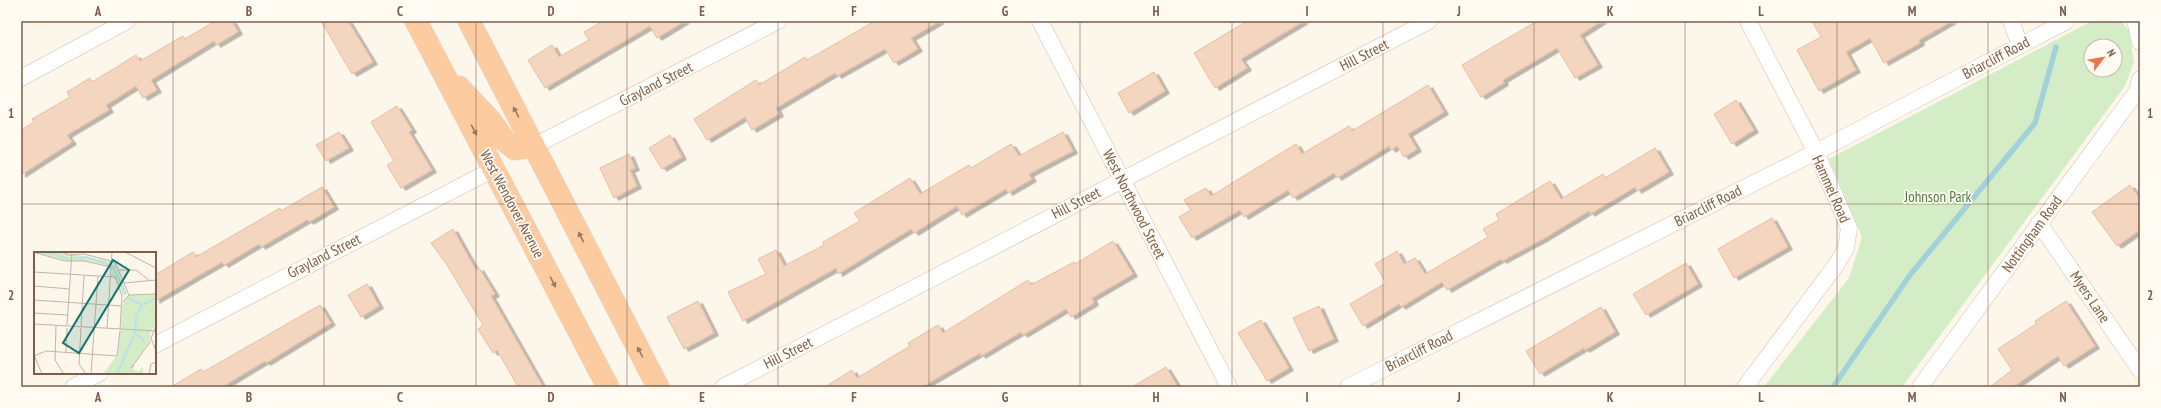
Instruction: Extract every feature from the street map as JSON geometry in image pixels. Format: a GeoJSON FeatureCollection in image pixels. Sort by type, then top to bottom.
{"type":"FeatureCollection","features":[{"type":"Feature","properties":{"kind":"highway","name":"West Wendover Avenue"},"geometry":{"type":"LineString","coordinates":[[416,21],[608,387]]}},
{"type":"Feature","properties":{"kind":"highway"},"geometry":{"type":"LineString","coordinates":[[469,21],[658,387]]}},
{"type":"Feature","properties":{"kind":"highway"},"geometry":{"type":"LineString","coordinates":[[441,67],[490,120],[505,141],[515,149],[534,146]]}},
{"type":"Feature","properties":{"kind":"street"},"geometry":{"type":"LineString","coordinates":[[21,78],[127,21]]}},
{"type":"Feature","properties":{"kind":"street","name":"Grayland Street"},"geometry":{"type":"LineString","coordinates":[[534,146],[778,21]]}},
{"type":"Feature","properties":{"kind":"street","name":"West Northwood Street"},"geometry":{"type":"LineString","coordinates":[[1040,21],[1229,387]]}},
{"type":"Feature","properties":{"kind":"street","name":"Hill Street"},"geometry":{"type":"LineString","coordinates":[[723,387],[1429,21]]}},
{"type":"Feature","properties":{"kind":"street","name":"Hammel Road"},"geometry":{"type":"LineString","coordinates":[[1745,387],[1836,265],[1846,248],[1849,228],[1816,152],[1748,21]]}},
{"type":"Feature","properties":{"kind":"street"},"geometry":{"type":"LineString","coordinates":[[2011,21],[2020,46]]}},
{"type":"Feature","properties":{"kind":"street","name":"Briarcliff Road"},"geometry":{"type":"LineString","coordinates":[[1348,387],[1816,152],[2067,21]]}},
{"type":"Feature","properties":{"kind":"street"},"geometry":{"type":"LineString","coordinates":[[2135,21],[2140,42]]}},
{"type":"Feature","properties":{"kind":"street","name":"Nottingham Road"},"geometry":{"type":"LineString","coordinates":[[1920,387],[2137,91],[2140,79]]}},
{"type":"Feature","properties":{"kind":"street","name":"Grayland Street"},"geometry":{"type":"LineString","coordinates":[[156,343],[494,169]]}},
{"type":"Feature","properties":{"kind":"street","name":"Myers Lane"},"geometry":{"type":"LineString","coordinates":[[2039,223],[2140,370]]}},
{"type":"Feature","properties":{"kind":"street"},"geometry":{"type":"LineString","coordinates":[[73,387],[98,374]]}},
{"type":"Feature","properties":{"kind":"green space","name":"Johnson Park"},"geometry":{"type":"Polygon","coordinates":[[[2092,21],[2121,21],[2129,30],[2134,62],[2125,86],[1902,387],[1764,387],[1849,278],[1862,237],[1829,159],[2092,21]]]}},
{"type":"Feature","properties":{"kind":"building"},"geometry":{"type":"Polygon","coordinates":[[[215,21],[232,21],[238,32],[216,45],[214,41],[151,80],[157,90],[143,98],[136,86],[106,105],[109,110],[67,135],[72,142],[21,175],[21,130],[34,122],[32,119],[70,97],[67,92],[90,78],[92,82],[136,55],[140,61],[183,36],[185,39],[215,21]]]}},
{"type":"Feature","properties":{"kind":"building"},"geometry":{"type":"Polygon","coordinates":[[[321,21],[348,21],[373,62],[352,74],[321,21]]]}},
{"type":"Feature","properties":{"kind":"building"},"geometry":{"type":"Polygon","coordinates":[[[603,21],[685,21],[657,38],[650,26],[545,88],[528,60],[552,45],[559,57],[589,40],[584,32],[603,21]]]}},
{"type":"Feature","properties":{"kind":"building"},"geometry":{"type":"Polygon","coordinates":[[[875,21],[940,21],[911,38],[918,49],[894,63],[885,49],[837,76],[835,73],[776,108],[779,114],[752,130],[745,117],[707,140],[694,119],[756,80],[759,85],[805,57],[807,60],[875,21]]]}},
{"type":"Feature","properties":{"kind":"building"},"geometry":{"type":"Polygon","coordinates":[[[1247,21],[1304,21],[1241,59],[1247,68],[1215,88],[1194,53],[1247,21]]]}},
{"type":"Feature","properties":{"kind":"building"},"geometry":{"type":"Polygon","coordinates":[[[1537,21],[1602,21],[1580,35],[1598,65],[1575,78],[1557,48],[1503,80],[1504,83],[1481,97],[1462,65],[1537,21]]]}},
{"type":"Feature","properties":{"kind":"building"},"geometry":{"type":"Polygon","coordinates":[[[1812,21],[1952,21],[1919,40],[1920,43],[1884,63],[1870,38],[1846,52],[1856,70],[1819,91],[1797,50],[1821,37],[1812,21]]]}},
{"type":"Feature","properties":{"kind":"building"},"geometry":{"type":"Polygon","coordinates":[[[1154,72],[1165,91],[1129,113],[1118,93],[1154,72]]]}},
{"type":"Feature","properties":{"kind":"building"},"geometry":{"type":"Polygon","coordinates":[[[1428,85],[1444,112],[1408,134],[1417,149],[1404,157],[1397,146],[1391,150],[1389,146],[1337,178],[1334,173],[1293,198],[1288,190],[1244,217],[1240,210],[1192,238],[1179,217],[1191,210],[1184,200],[1206,188],[1211,196],[1296,144],[1302,154],[1349,126],[1352,131],[1428,85]]]}},
{"type":"Feature","properties":{"kind":"building"},"geometry":{"type":"Polygon","coordinates":[[[1736,100],[1754,130],[1732,144],[1714,114],[1736,100]]]}},
{"type":"Feature","properties":{"kind":"building"},"geometry":{"type":"Polygon","coordinates":[[[397,106],[412,130],[409,132],[432,170],[401,188],[387,165],[394,161],[371,122],[397,106]]]}},
{"type":"Feature","properties":{"kind":"building"},"geometry":{"type":"Polygon","coordinates":[[[339,132],[349,148],[326,161],[316,145],[339,132]]]}},
{"type":"Feature","properties":{"kind":"building"},"geometry":{"type":"Polygon","coordinates":[[[1063,132],[1073,151],[1029,174],[1032,179],[1008,193],[1006,189],[962,215],[957,206],[914,233],[911,229],[838,274],[836,268],[743,321],[728,292],[766,274],[758,259],[776,250],[784,266],[824,245],[823,242],[860,221],[854,213],[910,178],[920,194],[969,165],[971,168],[1011,144],[1019,156],[1063,132]]]}},
{"type":"Feature","properties":{"kind":"building"},"geometry":{"type":"Polygon","coordinates":[[[670,135],[682,157],[662,169],[649,148],[670,135]]]}},
{"type":"Feature","properties":{"kind":"building"},"geometry":{"type":"Polygon","coordinates":[[[1655,148],[1669,172],[1637,191],[1635,187],[1590,214],[1589,211],[1543,239],[1502,261],[1501,259],[1447,290],[1442,282],[1401,307],[1399,304],[1363,326],[1350,304],[1386,283],[1375,264],[1397,251],[1404,264],[1415,258],[1425,274],[1488,237],[1483,229],[1499,220],[1496,214],[1550,181],[1561,199],[1603,174],[1605,178],[1655,148]]]}},
{"type":"Feature","properties":{"kind":"building"},"geometry":{"type":"Polygon","coordinates":[[[629,154],[635,168],[630,170],[637,186],[614,198],[600,168],[629,154]]]}},
{"type":"Feature","properties":{"kind":"building"},"geometry":{"type":"Polygon","coordinates":[[[2130,185],[2140,199],[2140,230],[2117,246],[2092,212],[2130,185]]]}},
{"type":"Feature","properties":{"kind":"building"},"geometry":{"type":"Polygon","coordinates":[[[322,187],[334,207],[309,222],[307,220],[261,247],[259,244],[224,265],[222,262],[156,300],[156,274],[193,252],[196,257],[280,208],[281,211],[322,187]]]}},
{"type":"Feature","properties":{"kind":"building"},"geometry":{"type":"Polygon","coordinates":[[[1772,218],[1788,247],[1734,278],[1718,249],[1772,218]]]}},
{"type":"Feature","properties":{"kind":"building"},"geometry":{"type":"Polygon","coordinates":[[[453,229],[476,270],[479,268],[495,294],[491,296],[543,387],[518,387],[497,350],[493,353],[478,329],[483,325],[447,265],[431,243],[453,229]]]}},
{"type":"Feature","properties":{"kind":"building"},"geometry":{"type":"Polygon","coordinates":[[[1113,241],[1133,274],[1092,298],[1094,303],[1071,317],[1066,309],[1023,335],[1021,332],[981,356],[980,353],[922,387],[825,387],[852,370],[857,378],[910,346],[908,343],[938,325],[943,333],[1028,280],[1031,285],[1074,262],[1075,264],[1113,241]]]}},
{"type":"Feature","properties":{"kind":"building"},"geometry":{"type":"Polygon","coordinates":[[[1686,263],[1698,284],[1646,315],[1633,294],[1686,263]]]}},
{"type":"Feature","properties":{"kind":"building"},"geometry":{"type":"Polygon","coordinates":[[[367,284],[379,306],[361,317],[348,295],[367,284]]]}},
{"type":"Feature","properties":{"kind":"building"},"geometry":{"type":"Polygon","coordinates":[[[698,301],[714,333],[684,349],[667,317],[698,301]]]}},
{"type":"Feature","properties":{"kind":"building"},"geometry":{"type":"Polygon","coordinates":[[[2066,301],[2095,346],[2064,366],[2058,356],[2013,387],[1990,387],[2012,370],[1998,349],[2036,324],[2035,321],[2066,301]]]}},
{"type":"Feature","properties":{"kind":"building"},"geometry":{"type":"Polygon","coordinates":[[[320,305],[331,323],[266,363],[265,361],[222,387],[171,387],[201,369],[203,372],[320,305]]]}},
{"type":"Feature","properties":{"kind":"building"},"geometry":{"type":"Polygon","coordinates":[[[1319,306],[1334,339],[1309,351],[1293,318],[1319,306]]]}},
{"type":"Feature","properties":{"kind":"building"},"geometry":{"type":"Polygon","coordinates":[[[1601,307],[1615,332],[1540,374],[1526,351],[1601,307]]]}},
{"type":"Feature","properties":{"kind":"building"},"geometry":{"type":"Polygon","coordinates":[[[1261,320],[1289,368],[1267,381],[1238,333],[1261,320]]]}},
{"type":"Feature","properties":{"kind":"building"},"geometry":{"type":"Polygon","coordinates":[[[1166,367],[1178,387],[1132,387],[1166,367]]]}},
{"type":"Feature","properties":{"kind":"waterway"},"geometry":{"type":"LineString","coordinates":[[1833,387],[1910,275],[2035,123],[2056,47]]}}]}
